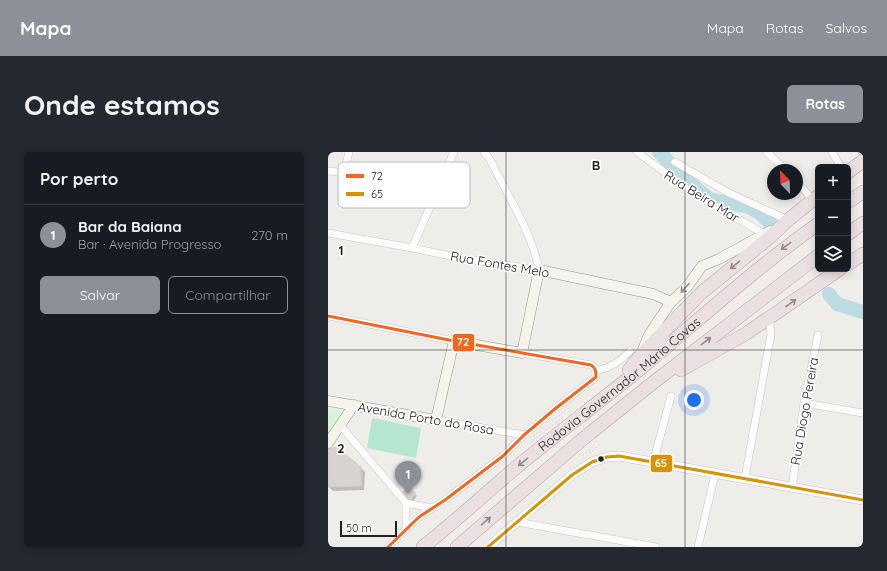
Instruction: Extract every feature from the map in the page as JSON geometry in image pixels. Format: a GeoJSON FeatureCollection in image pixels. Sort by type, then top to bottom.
{"type":"FeatureCollection","features":[{"type":"Feature","properties":{"kind":"highway"},"geometry":{"type":"LineString","coordinates":[[851,170],[863,161]]}},
{"type":"Feature","properties":{"kind":"highway"},"geometry":{"type":"LineString","coordinates":[[851,200],[863,192]]}},
{"type":"Feature","properties":{"kind":"highway"},"geometry":{"type":"LineString","coordinates":[[613,390],[635,353],[700,293],[776,229],[815,199]]}},
{"type":"Feature","properties":{"kind":"highway"},"geometry":{"type":"LineString","coordinates":[[851,232],[863,223]]}},
{"type":"Feature","properties":{"kind":"highway","name":"Rodovia Governador Mário Covas"},"geometry":{"type":"LineString","coordinates":[[423,547],[455,522],[513,470],[613,390],[756,270],[815,226]]}},
{"type":"Feature","properties":{"kind":"highway"},"geometry":{"type":"LineString","coordinates":[[851,262],[863,254]]}},
{"type":"Feature","properties":{"kind":"highway","name":"Rodovia Governador Mário Covas"},"geometry":{"type":"LineString","coordinates":[[457,547],[508,502],[654,382],[815,258]]}},
{"type":"Feature","properties":{"kind":"highway"},"geometry":{"type":"LineString","coordinates":[[508,502],[539,483],[594,442],[677,372],[768,320],[836,272]]}},
{"type":"Feature","properties":{"kind":"main road"},"geometry":{"type":"LineString","coordinates":[[635,353],[671,302],[687,287],[702,266],[719,259],[776,229]]}},
{"type":"Feature","properties":{"kind":"main road","name":"Rua Fontes Melo"},"geometry":{"type":"LineString","coordinates":[[539,270],[653,294],[671,302]]}},
{"type":"Feature","properties":{"kind":"main road"},"geometry":{"type":"LineString","coordinates":[[436,420],[454,341],[522,353],[539,270]]}},
{"type":"Feature","properties":{"kind":"main road","name":"Avenida Porto do Rosa"},"geometry":{"type":"LineString","coordinates":[[328,401],[436,420]]}},
{"type":"Feature","properties":{"kind":"main road"},"geometry":{"type":"LineString","coordinates":[[328,443],[354,405]]}},
{"type":"Feature","properties":{"kind":"street"},"geometry":{"type":"LineString","coordinates":[[347,162],[349,152]]}},
{"type":"Feature","properties":{"kind":"street"},"geometry":{"type":"LineString","coordinates":[[450,162],[454,152]]}},
{"type":"Feature","properties":{"kind":"street"},"geometry":{"type":"LineString","coordinates":[[484,152],[492,164],[522,221],[536,255],[539,270]]}},
{"type":"Feature","properties":{"kind":"street","name":"Rua Beira Mar"},"geometry":{"type":"LineString","coordinates":[[637,152],[668,176],[708,203],[776,229]]}},
{"type":"Feature","properties":{"kind":"street"},"geometry":{"type":"LineString","coordinates":[[767,152],[779,164]]}},
{"type":"Feature","properties":{"kind":"street"},"geometry":{"type":"LineString","coordinates":[[832,152],[839,164]]}},
{"type":"Feature","properties":{"kind":"street"},"geometry":{"type":"LineString","coordinates":[[675,162],[727,192],[776,229]]}},
{"type":"Feature","properties":{"kind":"street"},"geometry":{"type":"LineString","coordinates":[[328,171],[338,172]]}},
{"type":"Feature","properties":{"kind":"street"},"geometry":{"type":"LineString","coordinates":[[803,187],[815,197]]}},
{"type":"Feature","properties":{"kind":"street"},"geometry":{"type":"LineString","coordinates":[[412,248],[430,208]]}},
{"type":"Feature","properties":{"kind":"street","name":"Rua Fontes Melo"},"geometry":{"type":"LineString","coordinates":[[328,233],[465,259],[539,270]]}},
{"type":"Feature","properties":{"kind":"street"},"geometry":{"type":"LineString","coordinates":[[328,316],[454,341]]}},
{"type":"Feature","properties":{"kind":"street"},"geometry":{"type":"LineString","coordinates":[[745,478],[771,334],[768,320]]}},
{"type":"Feature","properties":{"kind":"street","name":"Rua Diogo Pereira"},"geometry":{"type":"LineString","coordinates":[[792,488],[804,403],[818,335]]}},
{"type":"Feature","properties":{"kind":"street"},"geometry":{"type":"LineString","coordinates":[[388,547],[419,517],[503,456],[524,435],[559,405],[596,377],[596,371],[591,365],[522,353]]}},
{"type":"Feature","properties":{"kind":"street"},"geometry":{"type":"LineString","coordinates":[[596,371],[606,369],[623,358],[635,353]]}},
{"type":"Feature","properties":{"kind":"street"},"geometry":{"type":"LineString","coordinates":[[653,463],[671,396]]}},
{"type":"Feature","properties":{"kind":"street"},"geometry":{"type":"LineString","coordinates":[[804,403],[863,413]]}},
{"type":"Feature","properties":{"kind":"street","name":"Avenida Porto do Rosa"},"geometry":{"type":"LineString","coordinates":[[436,420],[524,435]]}},
{"type":"Feature","properties":{"kind":"street"},"geometry":{"type":"LineString","coordinates":[[340,426],[406,504],[406,528]]}},
{"type":"Feature","properties":{"kind":"street"},"geometry":{"type":"LineString","coordinates":[[488,547],[572,475],[592,462],[607,457],[618,456],[863,500]]}},
{"type":"Feature","properties":{"kind":"street"},"geometry":{"type":"LineString","coordinates":[[698,547],[715,474]]}},
{"type":"Feature","properties":{"kind":"street"},"geometry":{"type":"LineString","coordinates":[[406,504],[432,508]]}},
{"type":"Feature","properties":{"kind":"street"},"geometry":{"type":"LineString","coordinates":[[517,522],[656,547]]}},
{"type":"Feature","properties":{"kind":"path"},"geometry":{"type":"LineString","coordinates":[[564,417],[531,442],[530,440],[568,408],[594,442],[599,445],[584,458],[582,456],[594,442]]}},
{"type":"Feature","properties":{"kind":"green space"},"geometry":{"type":"Polygon","coordinates":[[[328,409],[345,411],[328,435],[328,409]]]}},
{"type":"Feature","properties":{"kind":"green space"},"geometry":{"type":"Polygon","coordinates":[[[372,418],[421,428],[416,458],[367,448],[372,418]]]}},
{"type":"Feature","properties":{"kind":"building"},"geometry":{"type":"Polygon","coordinates":[[[336,447],[361,467],[361,486],[328,487],[328,449],[336,447]]]}},
{"type":"Feature","properties":{"kind":"building"},"geometry":{"type":"Polygon","coordinates":[[[409,486],[416,494],[408,502],[401,494],[409,486]]]}},
{"type":"Feature","properties":{"kind":"waterway"},"geometry":{"type":"LineString","coordinates":[[659,152],[685,179],[709,199],[749,207],[761,214],[770,223]]}},
{"type":"Feature","properties":{"kind":"waterway"},"geometry":{"type":"LineString","coordinates":[[829,294],[837,304],[863,312]]}},
{"type":"Feature","properties":{"kind":"transit line","name":"72"},"geometry":{"type":"LineString","coordinates":[[328,316],[454,341],[591,365],[595,370],[596,377],[524,435],[503,456],[445,500],[419,517],[388,547]]}},
{"type":"Feature","properties":{"kind":"transit line","name":"65"},"geometry":{"type":"LineString","coordinates":[[488,547],[572,475],[592,462],[607,457],[619,456],[863,500]]}},
{"type":"Feature","properties":{"kind":"place","name":"Bar da Baiana"},"geometry":{"type":"Point","coordinates":[408,494]}}]}
